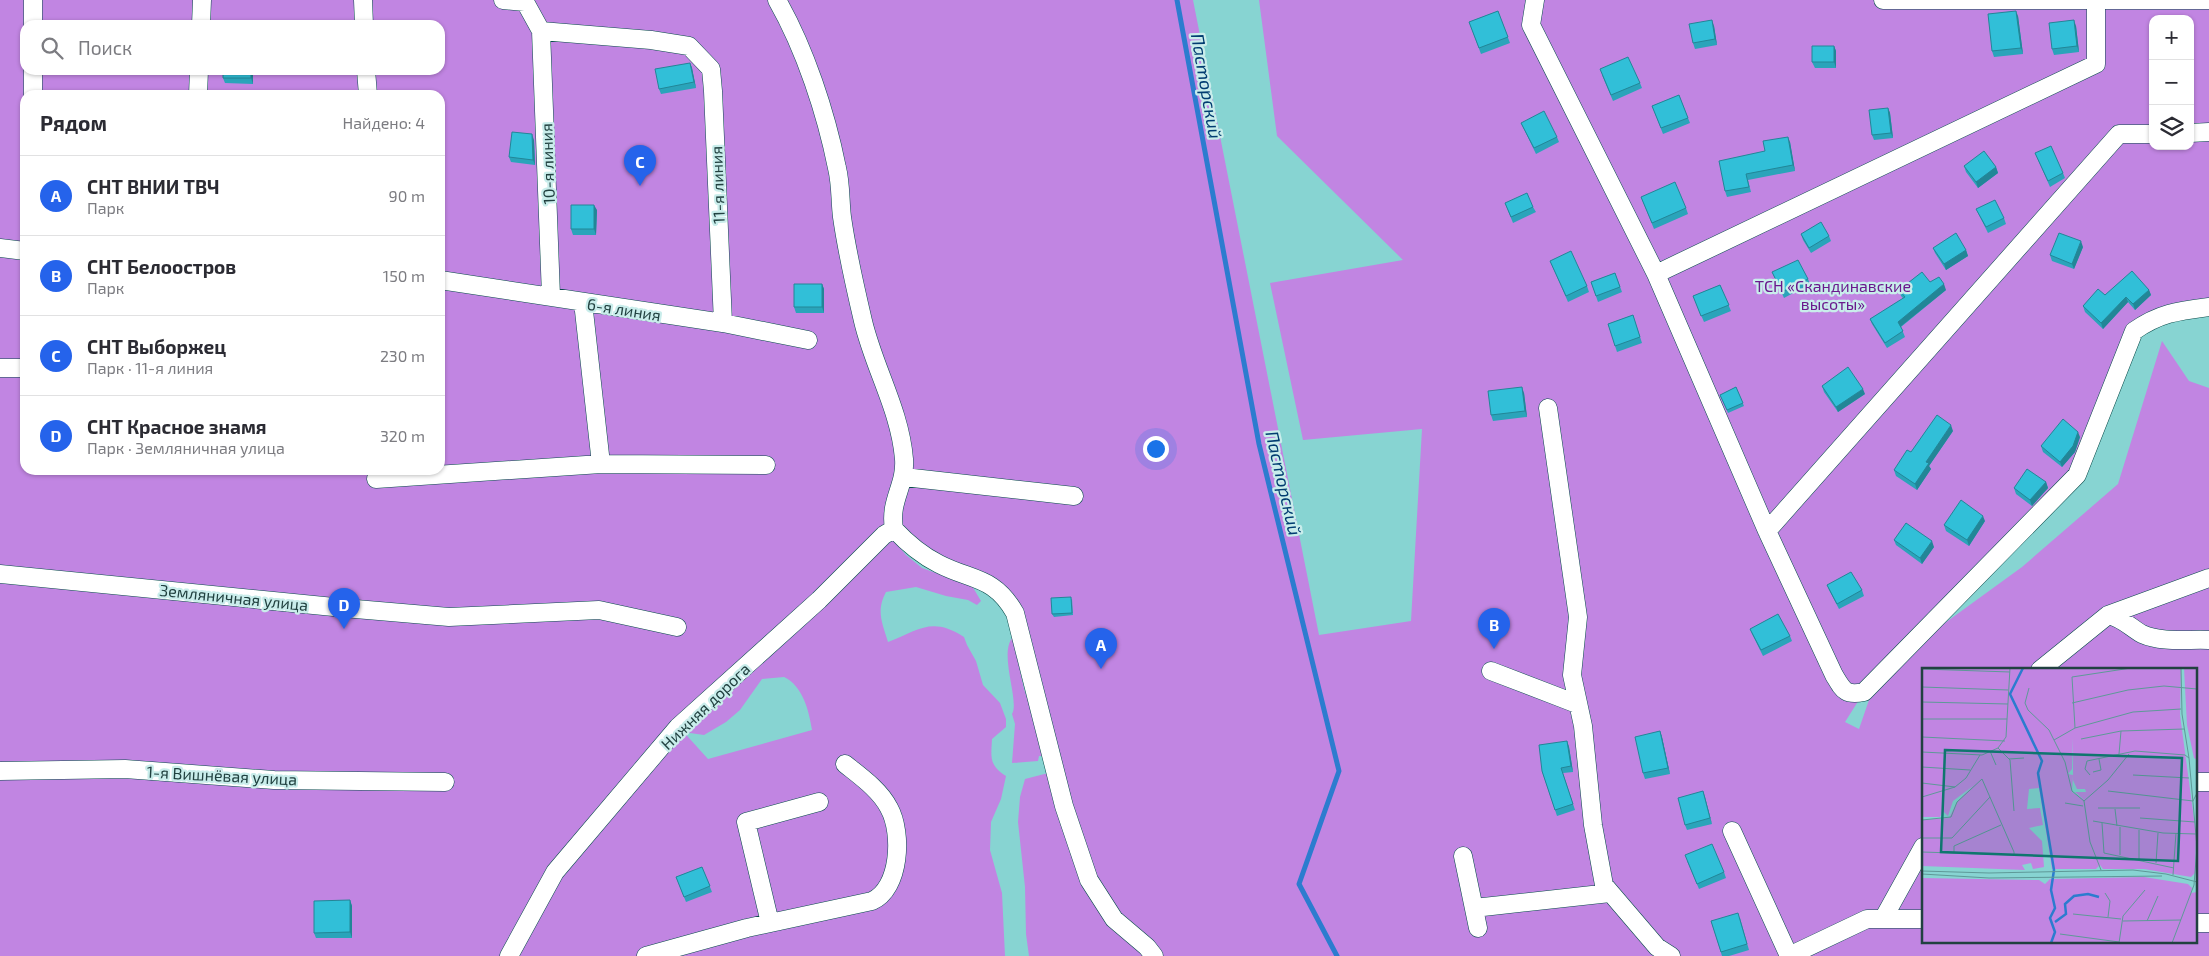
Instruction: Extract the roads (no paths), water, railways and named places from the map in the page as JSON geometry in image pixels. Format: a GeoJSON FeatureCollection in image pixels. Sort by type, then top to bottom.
{"type":"FeatureCollection","features":[{"type":"Feature","properties":{"kind":"street"},"geometry":{"type":"LineString","coordinates":[[33,0],[33,20]]}},
{"type":"Feature","properties":{"kind":"street"},"geometry":{"type":"LineString","coordinates":[[201,20],[202,0]]}},
{"type":"Feature","properties":{"kind":"street"},"geometry":{"type":"LineString","coordinates":[[363,0],[364,20]]}},
{"type":"Feature","properties":{"kind":"street"},"geometry":{"type":"LineString","coordinates":[[503,0],[525,1],[541,31]]}},
{"type":"Feature","properties":{"kind":"street"},"geometry":{"type":"LineString","coordinates":[[777,0],[809,73],[832,144],[838,170],[842,217],[849,259],[868,341],[897,420],[904,459],[904,477],[892,510],[894,529],[919,553],[940,564],[992,585],[1009,602],[1015,613],[1064,806],[1089,880],[1114,919],[1147,947],[1154,956]]}},
{"type":"Feature","properties":{"kind":"street"},"geometry":{"type":"LineString","coordinates":[[1536,0],[1531,24],[1656,274],[1768,531],[1843,690],[1853,694],[1864,692],[2077,475],[2134,331],[2150,320],[2166,314],[2209,307]]}},
{"type":"Feature","properties":{"kind":"street"},"geometry":{"type":"LineString","coordinates":[[1883,0],[2209,0]]}},
{"type":"Feature","properties":{"kind":"street"},"geometry":{"type":"LineString","coordinates":[[1656,274],[2096,64],[2096,1]]}},
{"type":"Feature","properties":{"kind":"street","name":"11-я линия"},"geometry":{"type":"LineString","coordinates":[[541,31],[651,40],[689,46],[711,69],[714,90],[723,323]]}},
{"type":"Feature","properties":{"kind":"street","name":"10-я линия"},"geometry":{"type":"LineString","coordinates":[[541,31],[551,296]]}},
{"type":"Feature","properties":{"kind":"street"},"geometry":{"type":"LineString","coordinates":[[33,75],[33,90]]}},
{"type":"Feature","properties":{"kind":"street"},"geometry":{"type":"LineString","coordinates":[[198,90],[199,75]]}},
{"type":"Feature","properties":{"kind":"street"},"geometry":{"type":"LineString","coordinates":[[366,75],[368,90]]}},
{"type":"Feature","properties":{"kind":"street"},"geometry":{"type":"LineString","coordinates":[[2194,133],[2209,132]]}},
{"type":"Feature","properties":{"kind":"street"},"geometry":{"type":"LineString","coordinates":[[1768,531],[2119,134],[2149,134]]}},
{"type":"Feature","properties":{"kind":"street"},"geometry":{"type":"LineString","coordinates":[[0,248],[20,250]]}},
{"type":"Feature","properties":{"kind":"street","name":"6-я линия"},"geometry":{"type":"LineString","coordinates":[[445,281],[723,323],[808,340]]}},
{"type":"Feature","properties":{"kind":"street"},"geometry":{"type":"LineString","coordinates":[[583,302],[601,464]]}},
{"type":"Feature","properties":{"kind":"street"},"geometry":{"type":"LineString","coordinates":[[0,368],[20,368]]}},
{"type":"Feature","properties":{"kind":"street"},"geometry":{"type":"LineString","coordinates":[[1548,408],[1578,617],[1572,675],[1583,726],[1592,825],[1604,886],[1657,947],[1671,956]]}},
{"type":"Feature","properties":{"kind":"street"},"geometry":{"type":"LineString","coordinates":[[445,474],[601,464],[766,465]]}},
{"type":"Feature","properties":{"kind":"street"},"geometry":{"type":"LineString","coordinates":[[376,479],[436,475]]}},
{"type":"Feature","properties":{"kind":"street"},"geometry":{"type":"LineString","coordinates":[[904,477],[1074,496]]}},
{"type":"Feature","properties":{"kind":"street","name":"Нижняя дорога"},"geometry":{"type":"LineString","coordinates":[[509,956],[555,872],[678,727],[819,600],[884,535],[894,529]]}},
{"type":"Feature","properties":{"kind":"street","name":"Земляничная улица"},"geometry":{"type":"LineString","coordinates":[[0,574],[449,617],[598,610],[677,627]]}},
{"type":"Feature","properties":{"kind":"street"},"geometry":{"type":"LineString","coordinates":[[2042,668],[2108,615],[2209,578]]}},
{"type":"Feature","properties":{"kind":"street"},"geometry":{"type":"LineString","coordinates":[[2108,615],[2119,617],[2142,634],[2158,639],[2209,640]]}},
{"type":"Feature","properties":{"kind":"street"},"geometry":{"type":"LineString","coordinates":[[1492,671],[1577,704]]}},
{"type":"Feature","properties":{"kind":"street"},"geometry":{"type":"LineString","coordinates":[[646,956],[770,923],[880,898],[890,886],[897,847],[894,821],[885,801],[865,780],[845,764]]}},
{"type":"Feature","properties":{"kind":"street","name":"1-я Вишнёвая улица"},"geometry":{"type":"LineString","coordinates":[[0,771],[125,770],[274,780],[445,782]]}},
{"type":"Feature","properties":{"kind":"street"},"geometry":{"type":"LineString","coordinates":[[2196,782],[2209,782]]}},
{"type":"Feature","properties":{"kind":"street"},"geometry":{"type":"LineString","coordinates":[[770,923],[746,822],[819,802]]}},
{"type":"Feature","properties":{"kind":"street"},"geometry":{"type":"LineString","coordinates":[[1732,831],[1789,956],[1867,919],[1922,919]]}},
{"type":"Feature","properties":{"kind":"street"},"geometry":{"type":"LineString","coordinates":[[1883,919],[1922,849]]}},
{"type":"Feature","properties":{"kind":"street"},"geometry":{"type":"LineString","coordinates":[[1463,856],[1478,928]]}},
{"type":"Feature","properties":{"kind":"street"},"geometry":{"type":"LineString","coordinates":[[1474,908],[1610,893]]}},
{"type":"Feature","properties":{"kind":"street"},"geometry":{"type":"LineString","coordinates":[[2196,923],[2209,923]]}},
{"type":"Feature","properties":{"kind":"waterway","name":"Пасторский"},"geometry":{"type":"LineString","coordinates":[[1177,0],[1259,444],[1339,771],[1299,884],[1337,956]]}},
{"type":"Feature","properties":{"kind":"place","name":"СНТ Выборжец"},"geometry":{"type":"Point","coordinates":[640,186]}},
{"type":"Feature","properties":{"kind":"place","name":"СНТ Красное знамя"},"geometry":{"type":"Point","coordinates":[344,629]}},
{"type":"Feature","properties":{"kind":"place","name":"СНТ Белоостров"},"geometry":{"type":"Point","coordinates":[1494,649]}},
{"type":"Feature","properties":{"kind":"place","name":"СНТ ВНИИ ТВЧ"},"geometry":{"type":"Point","coordinates":[1101,669]}},
{"type":"Feature","properties":{"kind":"park label","name":"ТСН «Скандинавские высоты»"},"geometry":{"type":"Point","coordinates":[1833,294]}}]}
